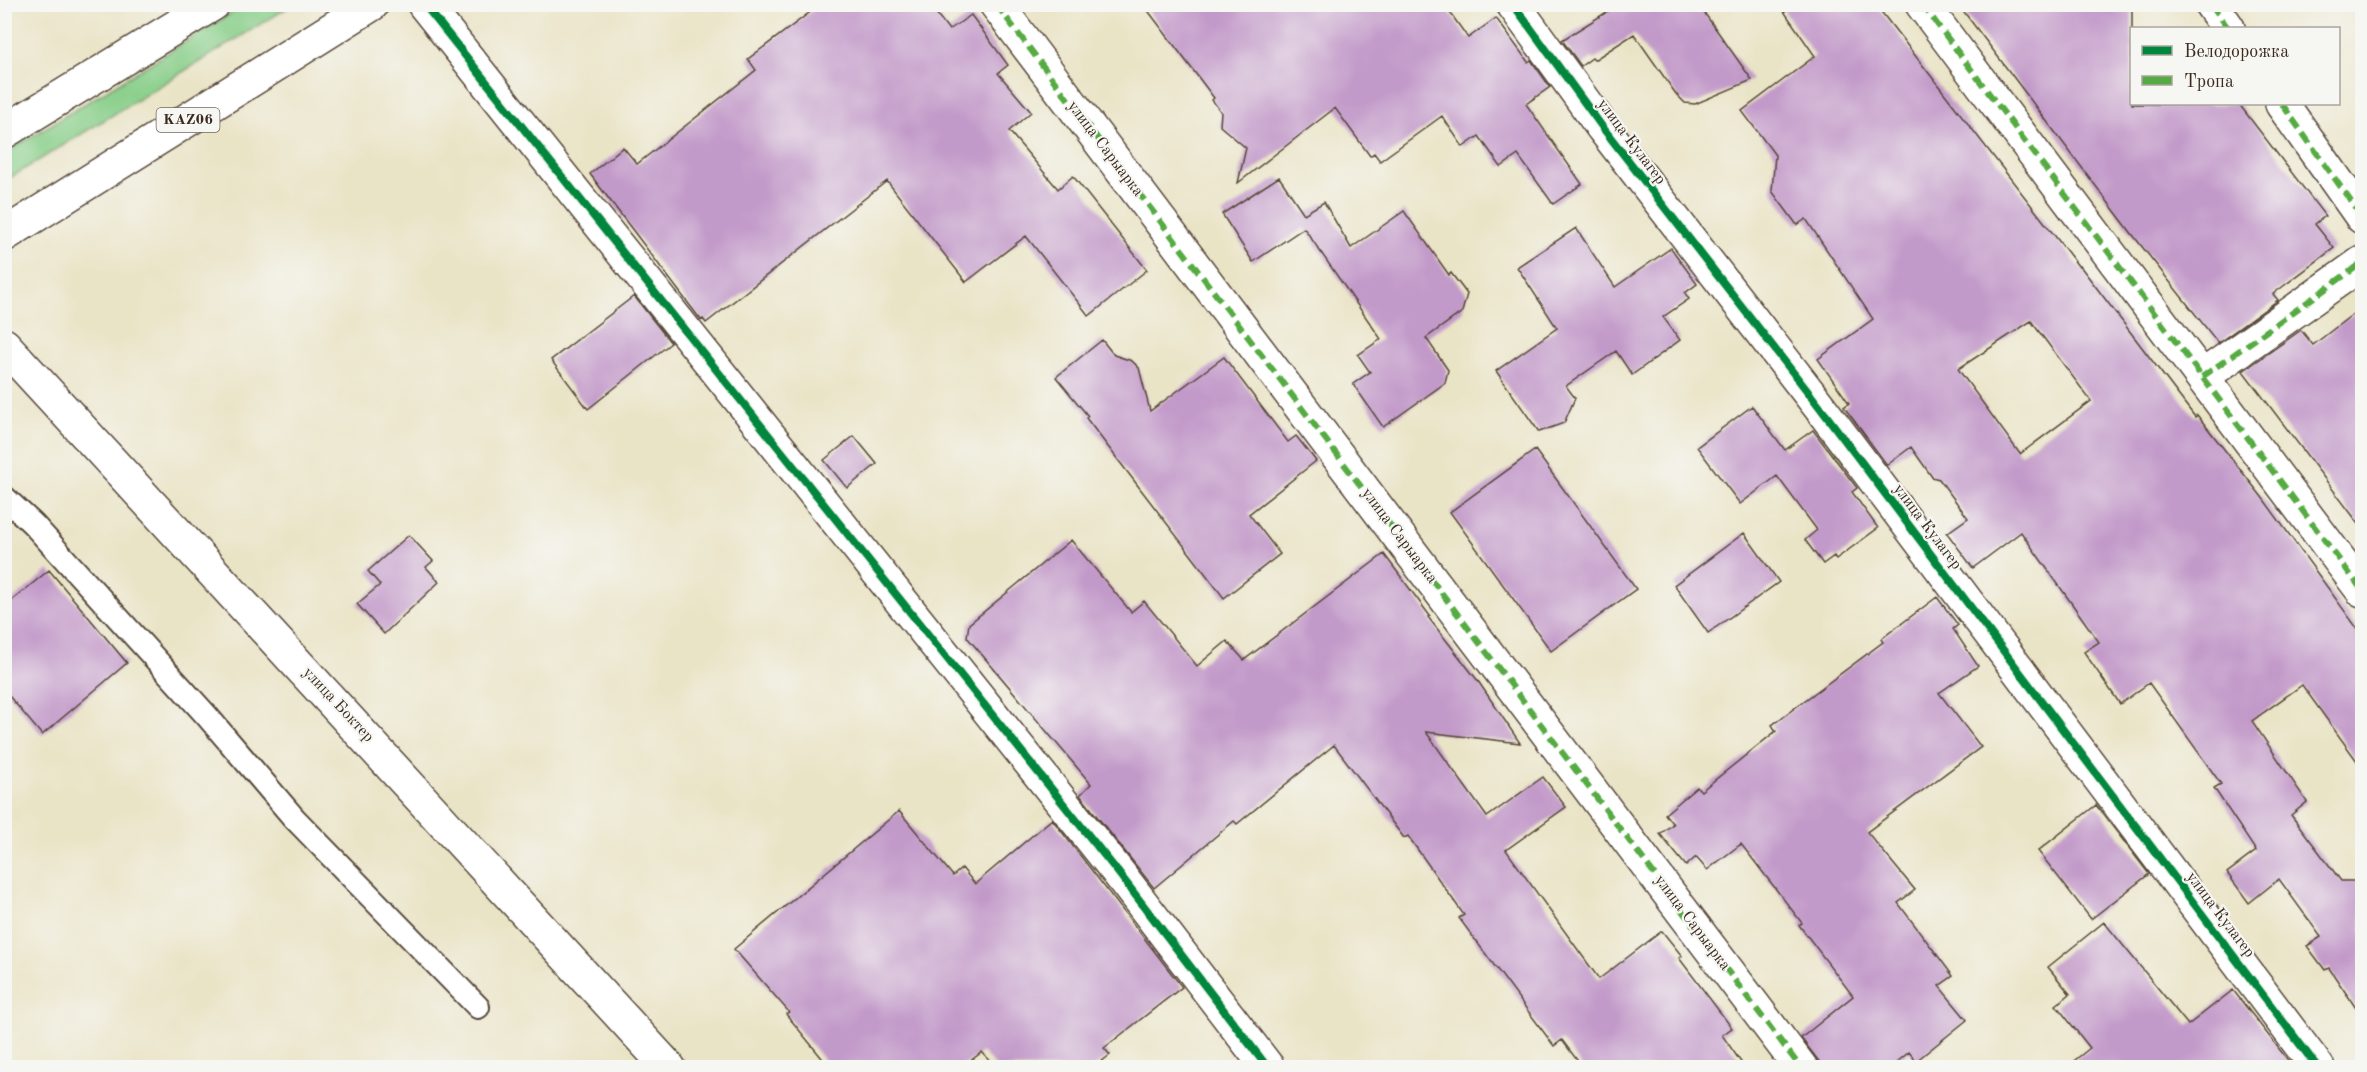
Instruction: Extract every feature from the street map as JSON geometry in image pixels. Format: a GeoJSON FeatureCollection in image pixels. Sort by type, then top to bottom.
{"type":"FeatureCollection","features":[{"type":"Feature","properties":{"kind":"main road"},"geometry":{"type":"LineString","coordinates":[[4,132],[213,4]]}},
{"type":"Feature","properties":{"kind":"main road","name":"KАZ06"},"geometry":{"type":"LineString","coordinates":[[4,235],[372,4]]}},
{"type":"Feature","properties":{"kind":"main road"},"geometry":{"type":"LineString","coordinates":[[424,4],[1117,871],[1268,1068]]}},
{"type":"Feature","properties":{"kind":"main road","name":"улица Сарыарка"},"geometry":{"type":"LineString","coordinates":[[996,4],[1802,1068]]}},
{"type":"Feature","properties":{"kind":"main road","name":"улица Кулагер"},"geometry":{"type":"LineString","coordinates":[[1512,4],[1603,128],[1811,396],[2318,1068]]}},
{"type":"Feature","properties":{"kind":"main road"},"geometry":{"type":"LineString","coordinates":[[1922,4],[2362,590]]}},
{"type":"Feature","properties":{"kind":"main road"},"geometry":{"type":"LineString","coordinates":[[2211,4],[2227,27]]}},
{"type":"Feature","properties":{"kind":"main road"},"geometry":{"type":"LineString","coordinates":[[2283,105],[2362,217]]}},
{"type":"Feature","properties":{"kind":"main road"},"geometry":{"type":"LineString","coordinates":[[2202,377],[2362,263]]}},
{"type":"Feature","properties":{"kind":"main road","name":"улица Боктер"},"geometry":{"type":"LineString","coordinates":[[4,345],[669,1068]]}},
{"type":"Feature","properties":{"kind":"lane"},"geometry":{"type":"LineString","coordinates":[[4,497],[33,524],[199,707],[294,818],[478,1007]]}},
{"type":"Feature","properties":{"kind":"green space"},"geometry":{"type":"Polygon","coordinates":[[[245,5],[292,5],[5,181],[5,153],[245,5]]]}},
{"type":"Feature","properties":{"kind":"building"},"geometry":{"type":"Polygon","coordinates":[[[821,4],[929,4],[949,30],[971,15],[1008,65],[998,73],[1031,112],[1009,131],[1058,189],[1073,176],[1147,270],[1089,316],[1026,236],[966,282],[887,181],[706,323],[703,319],[701,320],[590,174],[623,147],[637,164],[756,70],[748,59],[821,4]]]}},
{"type":"Feature","properties":{"kind":"building"},"geometry":{"type":"Polygon","coordinates":[[[1143,4],[1444,4],[1468,38],[1496,18],[1528,62],[1531,60],[1550,87],[1526,104],[1582,184],[1553,204],[1518,155],[1501,167],[1479,136],[1463,147],[1442,116],[1380,161],[1374,153],[1370,156],[1335,108],[1238,183],[1246,148],[1220,126],[1221,112],[1212,100],[1214,98],[1143,4]]]}},
{"type":"Feature","properties":{"kind":"building"},"geometry":{"type":"Polygon","coordinates":[[[1613,4],[1698,4],[1752,80],[1695,104],[1685,103],[1676,94],[1634,34],[1581,66],[1562,40],[1615,7],[1613,4]]]}},
{"type":"Feature","properties":{"kind":"building"},"geometry":{"type":"Polygon","coordinates":[[[1779,4],[1876,5],[2195,417],[2197,415],[2262,497],[2362,635],[2362,768],[2302,685],[2252,721],[2307,802],[2291,815],[2341,881],[2362,881],[2362,1017],[2329,968],[2325,970],[2307,946],[2321,937],[2279,879],[2249,903],[2227,873],[2256,851],[2214,788],[2221,784],[2149,683],[2120,704],[2084,652],[2099,642],[2021,532],[1973,568],[1947,533],[1968,518],[1939,479],[1932,477],[1911,447],[1887,465],[1844,407],[1849,403],[1818,359],[1873,319],[1806,219],[1797,225],[1772,191],[1775,155],[1742,111],[1815,56],[1779,4]],[[2031,321],[1958,369],[2020,454],[2091,401],[2031,321]]]}},
{"type":"Feature","properties":{"kind":"building"},"geometry":{"type":"Polygon","coordinates":[[[1958,4],[2132,4],[2130,105],[2240,105],[2325,216],[2315,224],[2334,248],[2273,294],[2278,300],[2218,343],[1958,4]]]}},
{"type":"Feature","properties":{"kind":"building"},"geometry":{"type":"Polygon","coordinates":[[[1279,177],[1304,214],[1324,202],[1351,248],[1404,211],[1449,275],[1451,273],[1467,294],[1462,312],[1426,338],[1448,370],[1445,383],[1383,427],[1353,384],[1370,372],[1358,355],[1381,339],[1304,228],[1253,262],[1222,214],[1279,177]]]}},
{"type":"Feature","properties":{"kind":"building"},"geometry":{"type":"Polygon","coordinates":[[[1576,228],[1615,287],[1671,248],[1697,284],[1685,293],[1689,299],[1663,317],[1680,340],[1632,375],[1616,351],[1566,386],[1575,398],[1564,423],[1539,432],[1496,371],[1557,328],[1517,267],[1576,228]]]}},
{"type":"Feature","properties":{"kind":"building"},"geometry":{"type":"Polygon","coordinates":[[[634,296],[671,343],[588,409],[551,360],[634,296]]]}},
{"type":"Feature","properties":{"kind":"building"},"geometry":{"type":"Polygon","coordinates":[[[2362,307],[2362,528],[2243,371],[2301,330],[2313,345],[2362,307]]]}},
{"type":"Feature","properties":{"kind":"building"},"geometry":{"type":"Polygon","coordinates":[[[1102,340],[1114,355],[1132,361],[1139,368],[1150,411],[1224,357],[1288,442],[1296,436],[1316,461],[1249,514],[1280,554],[1224,598],[1086,418],[1088,416],[1056,377],[1102,340]]]}},
{"type":"Feature","properties":{"kind":"building"},"geometry":{"type":"Polygon","coordinates":[[[1752,406],[1785,450],[1813,430],[1857,488],[1852,492],[1878,528],[1836,559],[1834,556],[1823,564],[1805,540],[1817,530],[1777,476],[1740,504],[1697,447],[1752,406]]]}},
{"type":"Feature","properties":{"kind":"building"},"geometry":{"type":"Polygon","coordinates":[[[854,436],[877,464],[847,488],[824,460],[854,436]]]}},
{"type":"Feature","properties":{"kind":"building"},"geometry":{"type":"Polygon","coordinates":[[[1535,450],[1636,589],[1551,651],[1450,512],[1535,450]]]}},
{"type":"Feature","properties":{"kind":"building"},"geometry":{"type":"Polygon","coordinates":[[[1744,533],[1779,582],[1708,633],[1674,585],[1744,533]]]}},
{"type":"Feature","properties":{"kind":"building"},"geometry":{"type":"Polygon","coordinates":[[[409,535],[433,561],[426,567],[439,582],[384,634],[357,604],[380,585],[368,571],[409,535]]]}},
{"type":"Feature","properties":{"kind":"building"},"geometry":{"type":"Polygon","coordinates":[[[1071,540],[1131,612],[1144,601],[1197,666],[1227,641],[1244,660],[1384,554],[1430,616],[1428,617],[1478,681],[1520,743],[1426,732],[1487,817],[1543,777],[1566,807],[1506,850],[1599,979],[1662,931],[1682,956],[1679,958],[1732,1028],[1722,1035],[1745,1068],[1583,1068],[1562,1040],[1554,1046],[1459,918],[1464,915],[1408,836],[1404,838],[1334,745],[1237,824],[1234,821],[1154,888],[1080,795],[1091,784],[967,637],[969,624],[1071,540]]]}},
{"type":"Feature","properties":{"kind":"building"},"geometry":{"type":"Polygon","coordinates":[[[49,570],[127,663],[42,735],[4,690],[4,607],[49,570]]]}},
{"type":"Feature","properties":{"kind":"building"},"geometry":{"type":"Polygon","coordinates":[[[1937,597],[1958,625],[1953,629],[1978,666],[1939,693],[1981,747],[1867,832],[1915,890],[1898,903],[1953,976],[1939,986],[1967,1020],[1916,1061],[1909,1052],[1890,1068],[1824,1068],[1801,1038],[1853,996],[1799,925],[1802,923],[1741,844],[1707,870],[1696,857],[1686,866],[1660,834],[1673,824],[1665,814],[1697,787],[1701,791],[1776,731],[1772,725],[1883,642],[1881,639],[1937,597]]]}},
{"type":"Feature","properties":{"kind":"building"},"geometry":{"type":"Polygon","coordinates":[[[2096,805],[2149,874],[2091,919],[2038,851],[2096,805]]]}},
{"type":"Feature","properties":{"kind":"building"},"geometry":{"type":"Polygon","coordinates":[[[899,811],[953,876],[962,868],[975,884],[1052,819],[1182,987],[1104,1048],[1110,1055],[1093,1068],[997,1068],[982,1052],[961,1068],[830,1068],[786,1014],[789,1012],[734,949],[899,811]]]}},
{"type":"Feature","properties":{"kind":"building"},"geometry":{"type":"Polygon","coordinates":[[[2104,922],[2188,1025],[2233,990],[2294,1068],[2065,1068],[2090,1048],[2056,1005],[2070,994],[2048,967],[2104,922]]]}},
{"type":"Feature","properties":{"kind":"marked path"},"geometry":{"type":"LineString","coordinates":[[996,4],[1801,1068]]}},
{"type":"Feature","properties":{"kind":"marked path"},"geometry":{"type":"LineString","coordinates":[[1922,4],[2362,590]]}},
{"type":"Feature","properties":{"kind":"marked path"},"geometry":{"type":"LineString","coordinates":[[2211,4],[2227,27]]}},
{"type":"Feature","properties":{"kind":"marked path"},"geometry":{"type":"LineString","coordinates":[[2283,105],[2362,217]]}},
{"type":"Feature","properties":{"kind":"marked path"},"geometry":{"type":"LineString","coordinates":[[2202,377],[2362,263]]}},
{"type":"Feature","properties":{"kind":"cycle path"},"geometry":{"type":"LineString","coordinates":[[424,4],[1117,871],[1268,1068]]}},
{"type":"Feature","properties":{"kind":"cycle path"},"geometry":{"type":"LineString","coordinates":[[1513,4],[1603,128],[1819,406],[2318,1068]]}}]}
